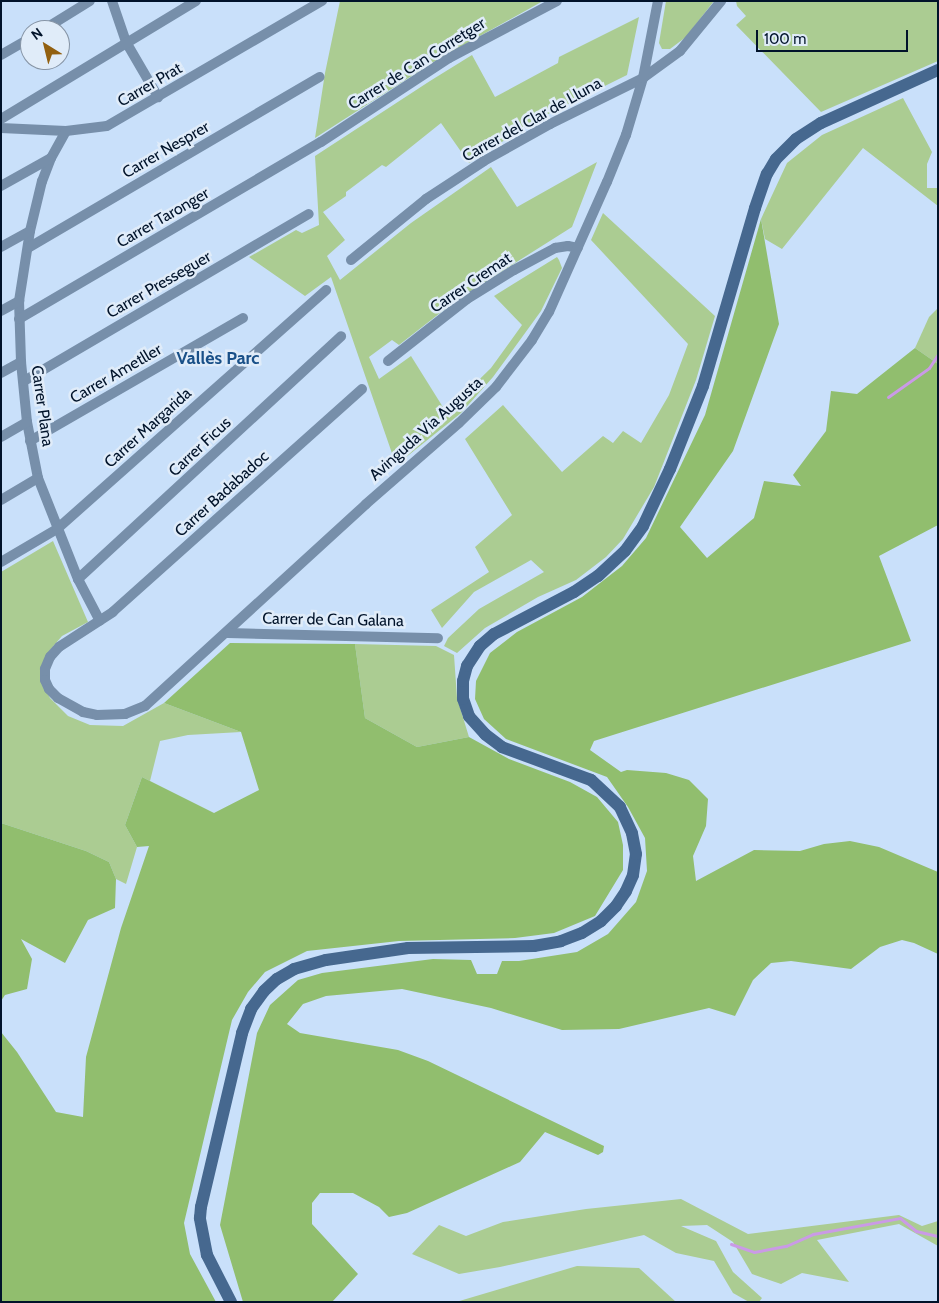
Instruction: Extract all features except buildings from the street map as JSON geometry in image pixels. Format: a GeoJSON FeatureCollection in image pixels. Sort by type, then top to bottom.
{"type":"FeatureCollection","features":[{"type":"Feature","properties":{"kind":"main road"},"geometry":{"type":"LineString","coordinates":[[230,1302],[206,1255],[200,1218],[201,1207],[242,1033],[251,1009],[271,984],[285,974],[304,966],[365,954],[408,948],[534,946],[561,942],[582,933],[602,921],[616,906],[626,891],[633,875],[636,854],[632,832],[620,807],[591,780],[502,747],[485,734],[469,716],[463,699],[463,681],[467,666],[480,646],[494,634],[574,592],[598,576],[625,551],[643,526],[677,452],[703,386],[755,208],[767,174],[776,159],[796,139],[821,123],[938,70]]}},
{"type":"Feature","properties":{"kind":"street"},"geometry":{"type":"LineString","coordinates":[[59,20],[90,1]]}},
{"type":"Feature","properties":{"kind":"street"},"geometry":{"type":"LineString","coordinates":[[112,1],[126,42],[158,97]]}},
{"type":"Feature","properties":{"kind":"street"},"geometry":{"type":"LineString","coordinates":[[1,119],[196,1]]}},
{"type":"Feature","properties":{"kind":"street"},"geometry":{"type":"LineString","coordinates":[[298,15],[315,1]]}},
{"type":"Feature","properties":{"kind":"street"},"geometry":{"type":"LineString","coordinates":[[298,15],[322,1]]}},
{"type":"Feature","properties":{"kind":"street","name":"Carrer de Can Corretger"},"geometry":{"type":"LineString","coordinates":[[321,142],[449,58],[557,1]]}},
{"type":"Feature","properties":{"kind":"street","name":"Avinguda Via Augusta"},"geometry":{"type":"LineString","coordinates":[[199,658],[366,504],[484,399],[512,366],[536,333],[549,312],[626,135],[643,78],[658,1]]}},
{"type":"Feature","properties":{"kind":"street","name":"Carrer del Clar de Lluna"},"geometry":{"type":"LineString","coordinates":[[351,260],[426,199],[484,161],[550,124],[643,78],[680,50],[721,1]]}},
{"type":"Feature","properties":{"kind":"street","name":"Carrer Prat"},"geometry":{"type":"LineString","coordinates":[[1,128],[66,131],[107,126],[298,15]]}},
{"type":"Feature","properties":{"kind":"street"},"geometry":{"type":"LineString","coordinates":[[1,55],[20,44]]}},
{"type":"Feature","properties":{"kind":"street","name":"Carrer Nesprer"},"geometry":{"type":"LineString","coordinates":[[28,248],[320,77]]}},
{"type":"Feature","properties":{"kind":"street","name":"Carrer Plana"},"geometry":{"type":"LineString","coordinates":[[66,131],[51,158],[42,180],[30,230],[19,300],[21,362],[27,422],[38,478],[78,580],[100,620]]}},
{"type":"Feature","properties":{"kind":"street","name":"Carrer Taronger"},"geometry":{"type":"LineString","coordinates":[[19,319],[321,142]]}},
{"type":"Feature","properties":{"kind":"street"},"geometry":{"type":"LineString","coordinates":[[1,186],[51,158]]}},
{"type":"Feature","properties":{"kind":"street","name":"Carrer Presseguer"},"geometry":{"type":"LineString","coordinates":[[24,381],[309,214]]}},
{"type":"Feature","properties":{"kind":"street"},"geometry":{"type":"LineString","coordinates":[[1,247],[30,230]]}},
{"type":"Feature","properties":{"kind":"street","name":"Carrer Cremat"},"geometry":{"type":"LineString","coordinates":[[388,361],[468,299],[514,270],[556,248],[568,246],[578,248]]}},
{"type":"Feature","properties":{"kind":"street","name":"Carrer Margarida"},"geometry":{"type":"LineString","coordinates":[[1,562],[57,529],[326,290]]}},
{"type":"Feature","properties":{"kind":"street"},"geometry":{"type":"LineString","coordinates":[[1,311],[19,300]]}},
{"type":"Feature","properties":{"kind":"street","name":"Carrer Ametller"},"geometry":{"type":"LineString","coordinates":[[30,441],[243,318]]}},
{"type":"Feature","properties":{"kind":"street","name":"Carrer Ficus"},"geometry":{"type":"LineString","coordinates":[[78,580],[341,336]]}},
{"type":"Feature","properties":{"kind":"street"},"geometry":{"type":"LineString","coordinates":[[1,373],[21,362]]}},
{"type":"Feature","properties":{"kind":"street","name":"Carrer Badabadoc"},"geometry":{"type":"LineString","coordinates":[[199,658],[145,706],[113,716],[83,712],[58,698],[49,689],[45,669],[50,657],[59,647],[120,606],[362,389]]}},
{"type":"Feature","properties":{"kind":"street"},"geometry":{"type":"LineString","coordinates":[[1,437],[27,422]]}},
{"type":"Feature","properties":{"kind":"street"},"geometry":{"type":"LineString","coordinates":[[1,500],[38,478]]}},
{"type":"Feature","properties":{"kind":"street","name":"Carrer de Can Galana"},"geometry":{"type":"LineString","coordinates":[[228,632],[438,638]]}},
{"type":"Feature","properties":{"kind":"green space"},"geometry":{"type":"Polygon","coordinates":[[[340,1],[543,1],[435,61],[315,138],[325,73],[340,1]]]}},
{"type":"Feature","properties":{"kind":"green space"},"geometry":{"type":"Polygon","coordinates":[[[666,1],[714,1],[686,37],[670,49],[662,49],[659,43],[666,1]]]}},
{"type":"Feature","properties":{"kind":"green space"},"geometry":{"type":"Polygon","coordinates":[[[736,1],[938,1],[938,61],[821,112],[736,25],[746,16],[737,6],[736,1]]]}},
{"type":"Feature","properties":{"kind":"green space"},"geometry":{"type":"Polygon","coordinates":[[[639,17],[627,75],[538,119],[469,163],[441,123],[386,167],[382,165],[346,192],[346,196],[323,212],[345,240],[327,256],[340,280],[411,223],[491,167],[517,207],[597,162],[572,227],[458,299],[399,345],[392,340],[369,357],[379,379],[411,356],[446,412],[491,368],[522,325],[494,296],[557,257],[559,260],[562,268],[541,311],[493,377],[461,413],[400,462],[395,462],[331,277],[305,296],[249,257],[296,230],[302,233],[319,225],[315,156],[472,55],[495,97],[558,63],[559,57],[639,17]]]}},
{"type":"Feature","properties":{"kind":"green space"},"geometry":{"type":"Polygon","coordinates":[[[903,98],[932,152],[927,164],[927,188],[938,188],[938,206],[863,148],[782,249],[765,239],[761,219],[787,163],[822,135],[903,98]]]}},
{"type":"Feature","properties":{"kind":"green space"},"geometry":{"type":"Polygon","coordinates":[[[603,213],[715,316],[696,380],[654,487],[623,539],[606,557],[576,580],[538,597],[485,628],[457,653],[444,646],[448,638],[479,609],[544,572],[531,560],[474,592],[442,628],[431,610],[489,572],[475,547],[512,515],[465,439],[503,405],[562,472],[603,436],[613,443],[623,431],[641,443],[669,395],[688,344],[591,240],[603,213]]]}},
{"type":"Feature","properties":{"kind":"green space"},"geometry":{"type":"Polygon","coordinates":[[[761,219],[779,324],[733,451],[680,527],[707,558],[754,518],[764,481],[801,486],[793,475],[826,431],[831,391],[857,394],[915,348],[938,364],[938,525],[879,556],[911,641],[594,741],[590,750],[621,772],[627,770],[666,773],[689,780],[708,799],[706,826],[693,856],[696,881],[754,850],[800,851],[824,844],[850,841],[879,847],[938,872],[938,954],[914,943],[902,940],[880,947],[851,969],[791,961],[771,963],[753,980],[735,1016],[709,1008],[619,1029],[562,1030],[491,1008],[402,989],[326,996],[303,1004],[287,1024],[300,1033],[398,1050],[428,1061],[604,1146],[603,1152],[598,1155],[545,1132],[520,1162],[407,1213],[389,1217],[379,1207],[353,1193],[320,1193],[312,1203],[312,1224],[358,1274],[332,1302],[243,1302],[220,1225],[257,1033],[270,1005],[298,980],[322,973],[433,959],[471,960],[477,974],[497,974],[502,961],[519,961],[577,952],[608,934],[636,902],[647,871],[645,838],[628,807],[607,777],[506,739],[484,719],[475,699],[476,681],[490,653],[517,632],[582,597],[622,566],[646,538],[705,415],[761,219]]]}},
{"type":"Feature","properties":{"kind":"green space"},"geometry":{"type":"Polygon","coordinates":[[[938,308],[938,364],[915,348],[929,317],[938,308]]]}},
{"type":"Feature","properties":{"kind":"green space"},"geometry":{"type":"Polygon","coordinates":[[[53,541],[88,622],[62,636],[50,650],[43,684],[50,698],[68,716],[90,725],[123,726],[164,703],[241,732],[188,735],[160,741],[150,781],[142,777],[125,825],[137,847],[126,884],[116,879],[109,862],[86,851],[1,823],[1,572],[53,541]]]}},
{"type":"Feature","properties":{"kind":"green space"},"geometry":{"type":"Polygon","coordinates":[[[230,643],[355,644],[365,718],[417,747],[469,737],[509,759],[570,782],[597,797],[618,822],[623,845],[623,870],[595,916],[554,933],[515,938],[399,941],[307,951],[265,972],[248,992],[232,1020],[184,1223],[190,1254],[216,1302],[1,1302],[1,1032],[17,1052],[56,1112],[83,1117],[86,1057],[121,928],[149,846],[137,847],[125,825],[142,777],[214,813],[259,790],[241,732],[164,703],[230,643]]]}},
{"type":"Feature","properties":{"kind":"green space"},"geometry":{"type":"Polygon","coordinates":[[[355,644],[436,646],[454,655],[457,698],[469,737],[417,747],[365,718],[355,644]]]}},
{"type":"Feature","properties":{"kind":"green space"},"geometry":{"type":"Polygon","coordinates":[[[1,823],[86,851],[109,862],[116,879],[115,908],[88,920],[65,963],[21,939],[32,959],[27,989],[5,995],[1,1001],[1,823]]]}},
{"type":"Feature","properties":{"kind":"green space"},"geometry":{"type":"Polygon","coordinates":[[[681,1199],[748,1234],[899,1215],[922,1226],[938,1221],[938,1246],[899,1224],[817,1240],[849,1282],[802,1273],[781,1284],[752,1274],[733,1242],[707,1225],[681,1226],[716,1241],[733,1272],[762,1298],[759,1302],[749,1302],[733,1293],[714,1261],[676,1253],[644,1235],[500,1267],[459,1274],[412,1254],[439,1225],[466,1236],[503,1222],[586,1209],[681,1199]]]}},
{"type":"Feature","properties":{"kind":"green space"},"geometry":{"type":"Polygon","coordinates":[[[577,1266],[639,1268],[676,1302],[456,1302],[577,1266]]]}},
{"type":"Feature","properties":{"kind":"waterway"},"geometry":{"type":"LineString","coordinates":[[888,397],[929,368],[938,354]]}},
{"type":"Feature","properties":{"kind":"waterway"},"geometry":{"type":"LineString","coordinates":[[731,1244],[754,1252],[786,1246],[813,1234],[900,1218],[916,1231],[938,1236]]}},
{"type":"Feature","properties":{"kind":"district","name":"Vallès Parc"},"geometry":{"type":"Point","coordinates":[218,358]}}]}
